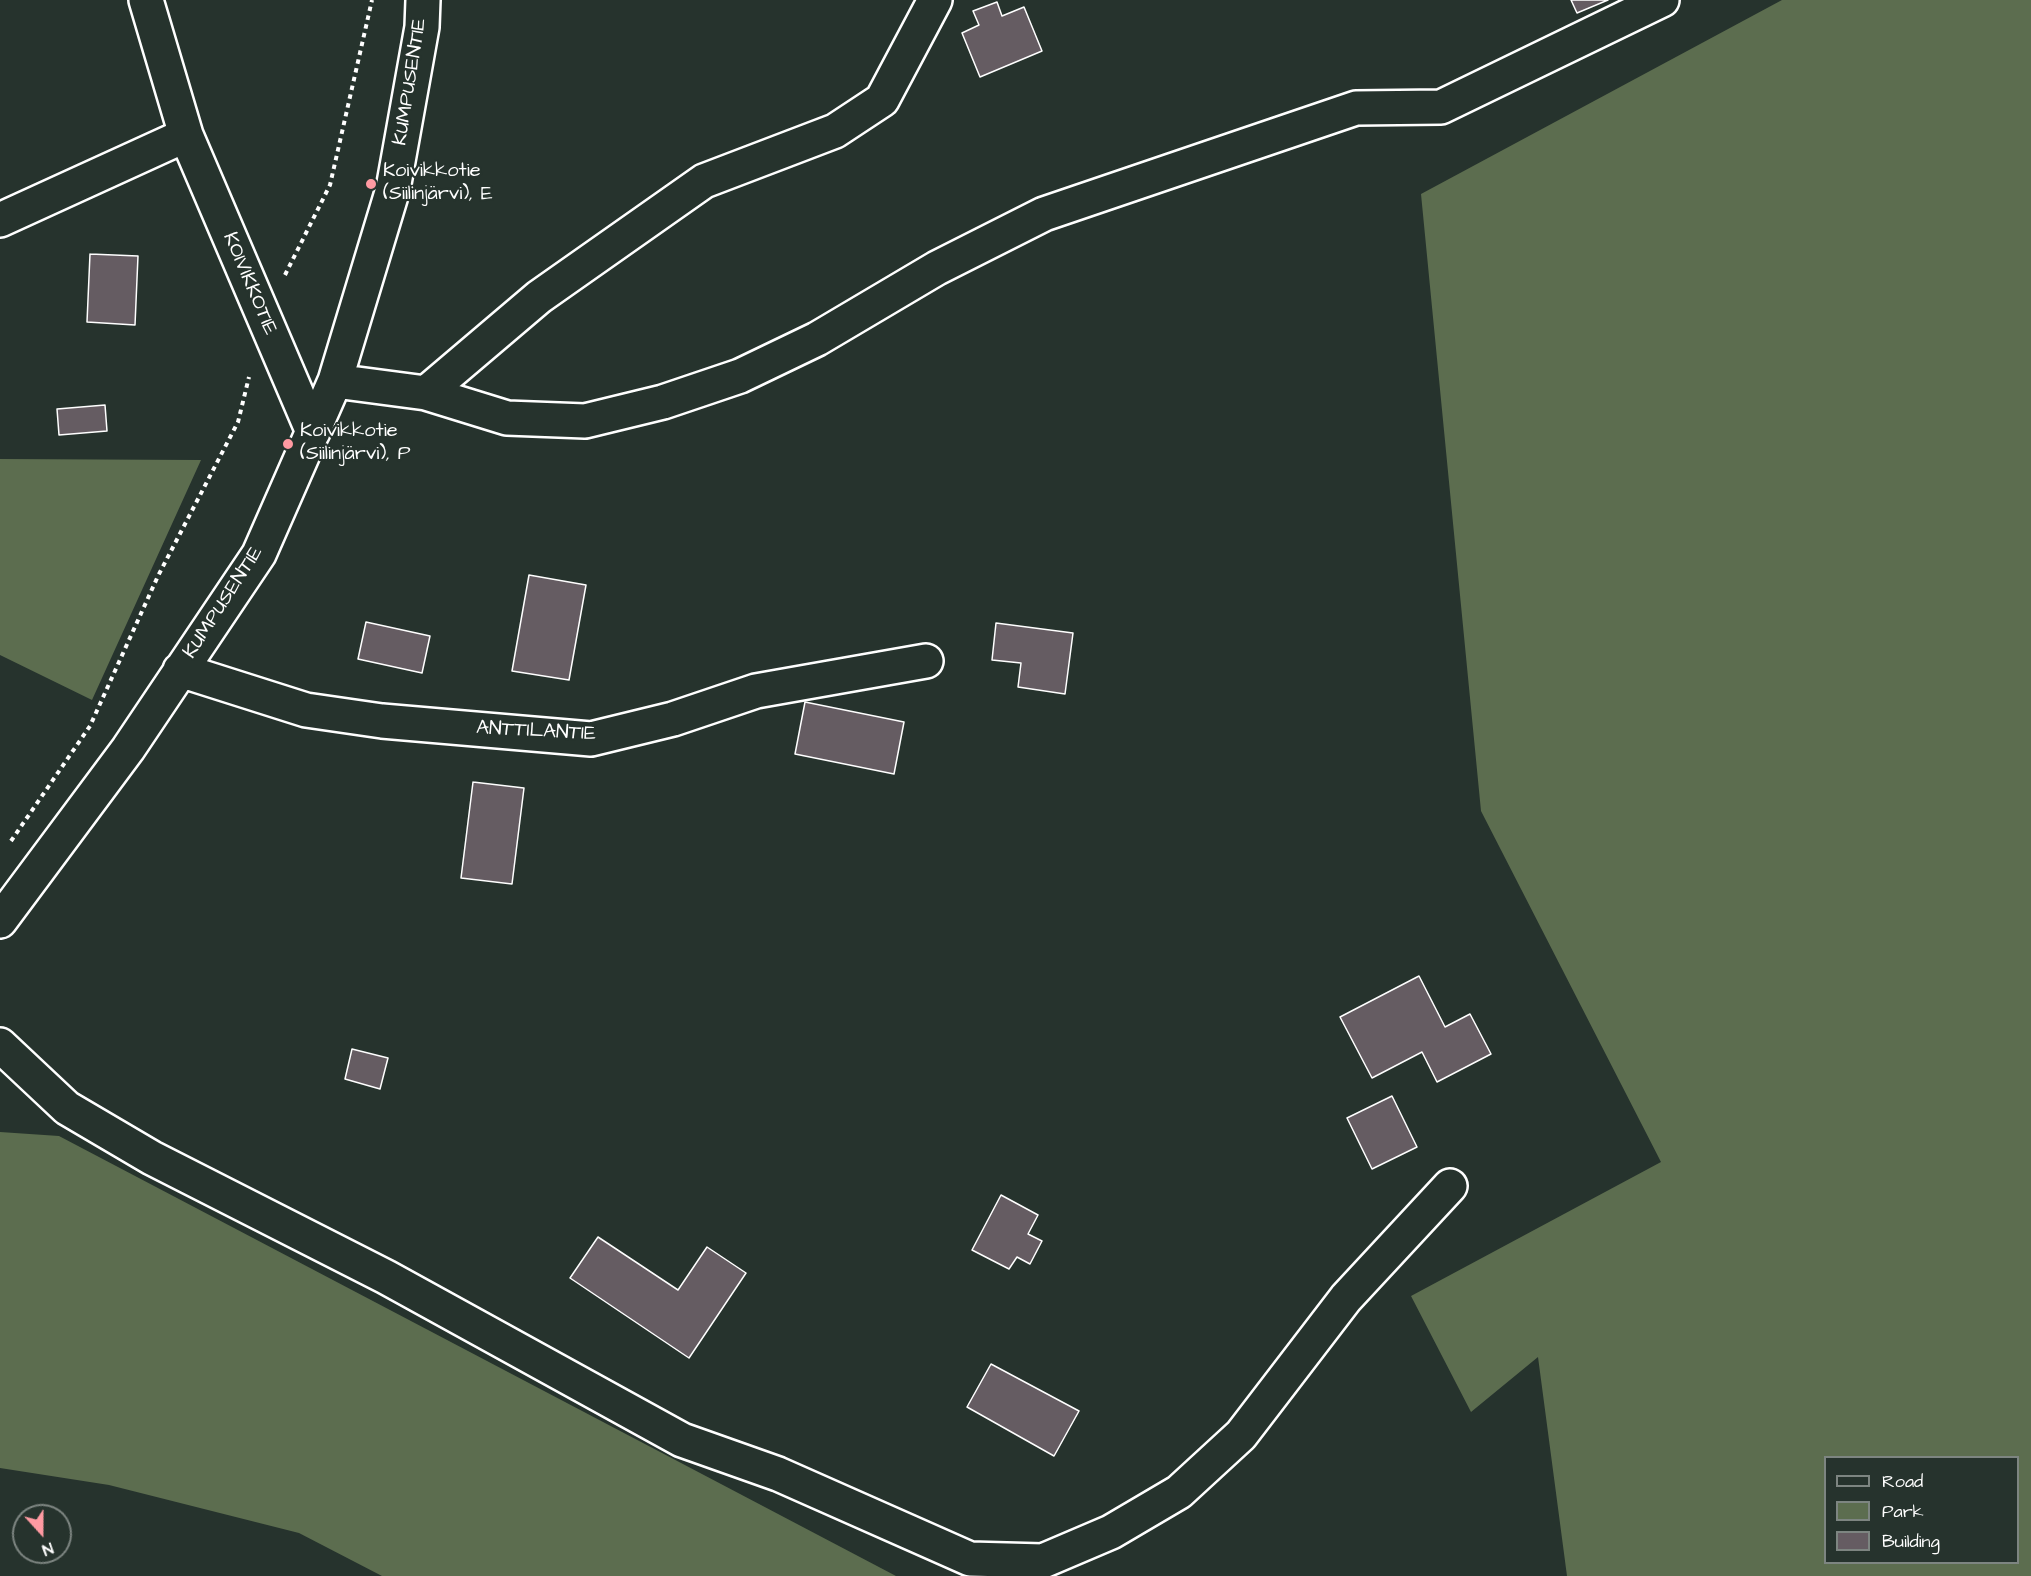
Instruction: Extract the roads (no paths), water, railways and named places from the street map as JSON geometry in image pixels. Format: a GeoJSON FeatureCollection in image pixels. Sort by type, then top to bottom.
{"type":"FeatureCollection","features":[{"type":"Feature","properties":{"kind":"street","name":"KOIVIKKOTIE"},"geometry":{"type":"LineString","coordinates":[[146,0],[186,135],[313,432]]}},
{"type":"Feature","properties":{"kind":"street","name":"KUMPUSENTIE"},"geometry":{"type":"LineString","coordinates":[[0,921],[128,749],[259,554],[335,381],[393,189],[422,27],[423,0]]}},
{"type":"Feature","properties":{"kind":"street"},"geometry":{"type":"LineString","coordinates":[[426,393],[540,297],[704,181],[835,131],[882,100],[935,0]]}},
{"type":"Feature","properties":{"kind":"street"},"geometry":{"type":"LineString","coordinates":[[335,381],[426,393],[507,418],[585,420],[663,402],[740,376],[817,339],[937,268],[1044,214],[1356,108],[1441,107],[1662,0]]}},
{"type":"Feature","properties":{"kind":"street"},"geometry":{"type":"LineString","coordinates":[[0,220],[186,135]]}},
{"type":"Feature","properties":{"kind":"street","name":"ANTTILANTIE"},"geometry":{"type":"LineString","coordinates":[[180,670],[306,710],[382,721],[591,739],[673,720],[756,691],[927,661]]}},
{"type":"Feature","properties":{"kind":"street"},"geometry":{"type":"LineString","coordinates":[[0,1045],[67,1108],[152,1158],[396,1283],[682,1440],[778,1474],[970,1559],[1043,1561],[1111,1532],[1179,1492],[1240,1435],[1346,1298],[1450,1186]]}},
{"type":"Feature","properties":{"kind":"place","name":"Koivikkotie (Siilinjärvi), E"},"geometry":{"type":"Point","coordinates":[371,184]}},
{"type":"Feature","properties":{"kind":"place","name":"Koivikkotie (Siilinjärvi), P"},"geometry":{"type":"Point","coordinates":[288,444]}}]}
